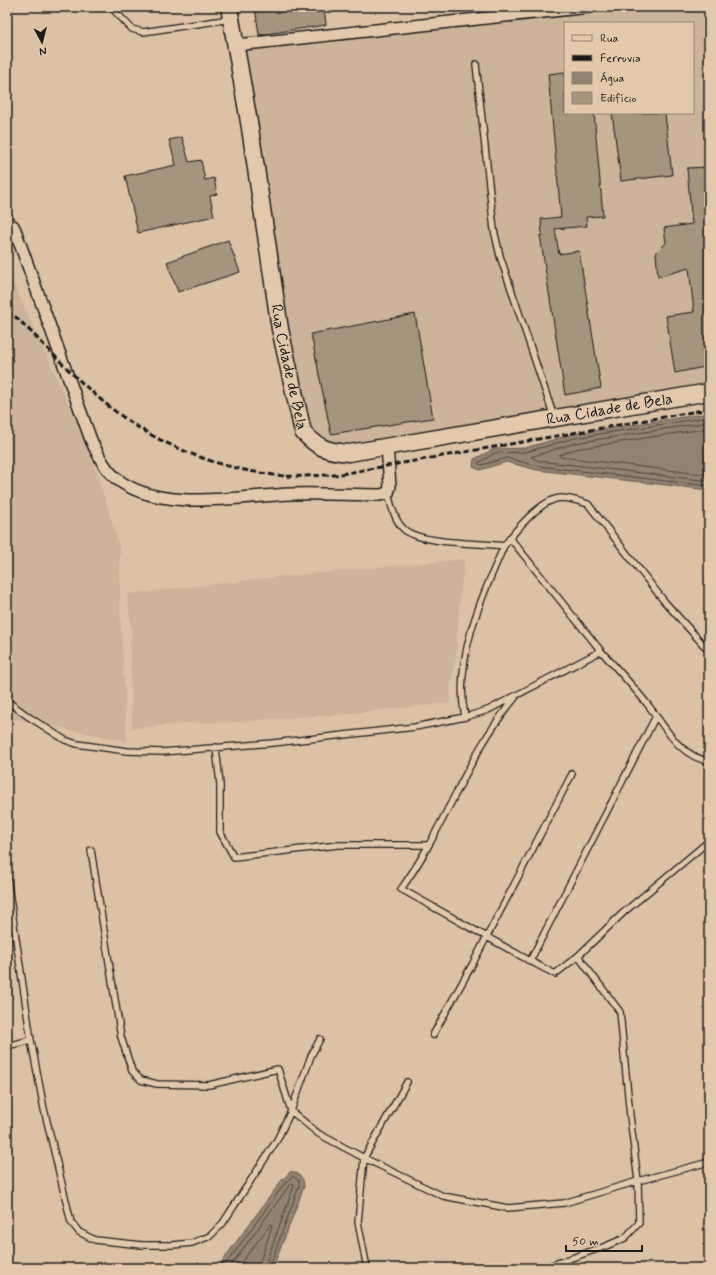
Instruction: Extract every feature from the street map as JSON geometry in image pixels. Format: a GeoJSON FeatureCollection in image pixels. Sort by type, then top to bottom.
{"type":"FeatureCollection","features":[{"type":"Feature","properties":{"kind":"street"},"geometry":{"type":"LineString","coordinates":[[236,45],[590,7]]}},
{"type":"Feature","properties":{"kind":"street","name":"Rua Cidade de Bela"},"geometry":{"type":"LineString","coordinates":[[230,13],[280,329],[303,432],[314,444],[330,452],[349,453],[709,392]]}},
{"type":"Feature","properties":{"kind":"street"},"geometry":{"type":"LineString","coordinates":[[10,226],[91,440],[100,458],[120,482],[150,494],[174,500],[293,494],[380,495],[388,492],[390,486],[387,446]]}},
{"type":"Feature","properties":{"kind":"lane"},"geometry":{"type":"LineString","coordinates":[[111,7],[132,29],[143,32],[230,13]]}},
{"type":"Feature","properties":{"kind":"lane"},"geometry":{"type":"LineString","coordinates":[[476,64],[494,230],[500,256],[554,418]]}},
{"type":"Feature","properties":{"kind":"lane"},"geometry":{"type":"LineString","coordinates":[[7,212],[10,226]]}},
{"type":"Feature","properties":{"kind":"lane"},"geometry":{"type":"LineString","coordinates":[[388,492],[394,512],[400,524],[407,531],[417,536],[443,541],[504,546]]}},
{"type":"Feature","properties":{"kind":"lane"},"geometry":{"type":"LineString","coordinates":[[465,717],[462,702],[463,676],[474,618],[483,593],[504,546],[510,538],[531,516],[546,504],[559,498],[574,499],[588,504],[664,601],[709,651]]}},
{"type":"Feature","properties":{"kind":"lane"},"geometry":{"type":"LineString","coordinates":[[510,538],[601,651],[656,716],[673,740],[688,752],[709,761]]}},
{"type":"Feature","properties":{"kind":"lane"},"geometry":{"type":"LineString","coordinates":[[7,701],[65,740],[77,744],[146,752],[216,747],[367,734],[415,727],[465,717],[488,710],[601,651]]}},
{"type":"Feature","properties":{"kind":"lane"},"geometry":{"type":"LineString","coordinates":[[518,694],[502,712],[428,845],[401,889],[555,974],[578,956],[624,912],[709,841]]}},
{"type":"Feature","properties":{"kind":"lane"},"geometry":{"type":"LineString","coordinates":[[530,961],[656,716]]}},
{"type":"Feature","properties":{"kind":"lane"},"geometry":{"type":"LineString","coordinates":[[216,747],[220,784],[220,832],[234,858],[338,845],[428,845]]}},
{"type":"Feature","properties":{"kind":"lane"},"geometry":{"type":"LineString","coordinates":[[433,1035],[487,937],[572,774]]}},
{"type":"Feature","properties":{"kind":"lane"},"geometry":{"type":"LineString","coordinates":[[91,850],[121,1037],[132,1071],[141,1080],[157,1084],[209,1085],[278,1069],[291,1111],[319,1134],[364,1158],[443,1196],[508,1208],[564,1203],[709,1162]]}},
{"type":"Feature","properties":{"kind":"lane"},"geometry":{"type":"LineString","coordinates":[[7,878],[31,1040],[44,1109],[71,1222],[79,1232],[95,1240],[142,1246],[192,1243],[210,1236],[223,1223],[238,1203],[277,1140],[291,1111],[311,1056],[320,1039]]}},
{"type":"Feature","properties":{"kind":"lane"},"geometry":{"type":"LineString","coordinates":[[543,1268],[606,1246],[624,1238],[639,1223],[638,1181],[620,1012],[578,956]]}},
{"type":"Feature","properties":{"kind":"lane"},"geometry":{"type":"LineString","coordinates":[[7,1046],[31,1040]]}},
{"type":"Feature","properties":{"kind":"lane"},"geometry":{"type":"LineString","coordinates":[[367,1268],[358,1222],[364,1158],[407,1082]]}},
{"type":"Feature","properties":{"kind":"shaded area"},"geometry":{"type":"Polygon","coordinates":[[[590,7],[709,7],[709,390],[349,453],[303,432],[236,45],[590,7]]]}},
{"type":"Feature","properties":{"kind":"shaded area"},"geometry":{"type":"Polygon","coordinates":[[[7,269],[93,461],[120,548],[120,607],[127,741],[7,718],[7,269]]]}},
{"type":"Feature","properties":{"kind":"shaded area"},"geometry":{"type":"Polygon","coordinates":[[[465,559],[460,594],[456,658],[450,686],[450,703],[335,715],[240,722],[188,723],[132,729],[130,646],[132,632],[127,594],[277,577],[465,559]]]}},
{"type":"Feature","properties":{"kind":"water"},"geometry":{"type":"Polygon","coordinates":[[[709,413],[709,490],[537,470],[506,462],[480,470],[473,467],[474,459],[494,449],[525,448],[573,434],[709,413]]]}},
{"type":"Feature","properties":{"kind":"water"},"geometry":{"type":"Polygon","coordinates":[[[291,1171],[301,1176],[304,1187],[273,1268],[217,1268],[282,1180],[291,1171]]]}},
{"type":"Feature","properties":{"kind":"building"},"geometry":{"type":"Polygon","coordinates":[[[255,7],[324,7],[326,25],[259,35],[255,7]]]}},
{"type":"Feature","properties":{"kind":"building"},"geometry":{"type":"Polygon","coordinates":[[[564,72],[564,114],[594,114],[603,216],[586,217],[587,226],[555,229],[559,254],[579,251],[601,388],[565,395],[540,235],[542,235],[541,219],[561,217],[548,74],[564,72]]]}},
{"type":"Feature","properties":{"kind":"building"},"geometry":{"type":"Polygon","coordinates":[[[612,114],[665,114],[672,175],[621,181],[612,114]]]}},
{"type":"Feature","properties":{"kind":"building"},"geometry":{"type":"Polygon","coordinates":[[[182,137],[189,162],[201,160],[205,180],[214,178],[217,194],[210,196],[214,216],[138,233],[125,176],[176,165],[169,140],[182,137]]]}},
{"type":"Feature","properties":{"kind":"building"},"geometry":{"type":"Polygon","coordinates":[[[708,167],[709,366],[675,373],[666,316],[694,312],[689,268],[658,277],[656,253],[666,243],[664,228],[692,224],[687,168],[708,167]]]}},
{"type":"Feature","properties":{"kind":"building"},"geometry":{"type":"Polygon","coordinates":[[[228,240],[240,272],[178,292],[167,262],[228,240]]]}},
{"type":"Feature","properties":{"kind":"building"},"geometry":{"type":"Polygon","coordinates":[[[415,314],[433,418],[331,434],[311,334],[415,314]]]}},
{"type":"Feature","properties":{"kind":"railway"},"geometry":{"type":"LineString","coordinates":[[7,312],[17,318],[95,395],[141,429],[179,449],[221,464],[284,476],[335,475],[709,409]]}}]}
